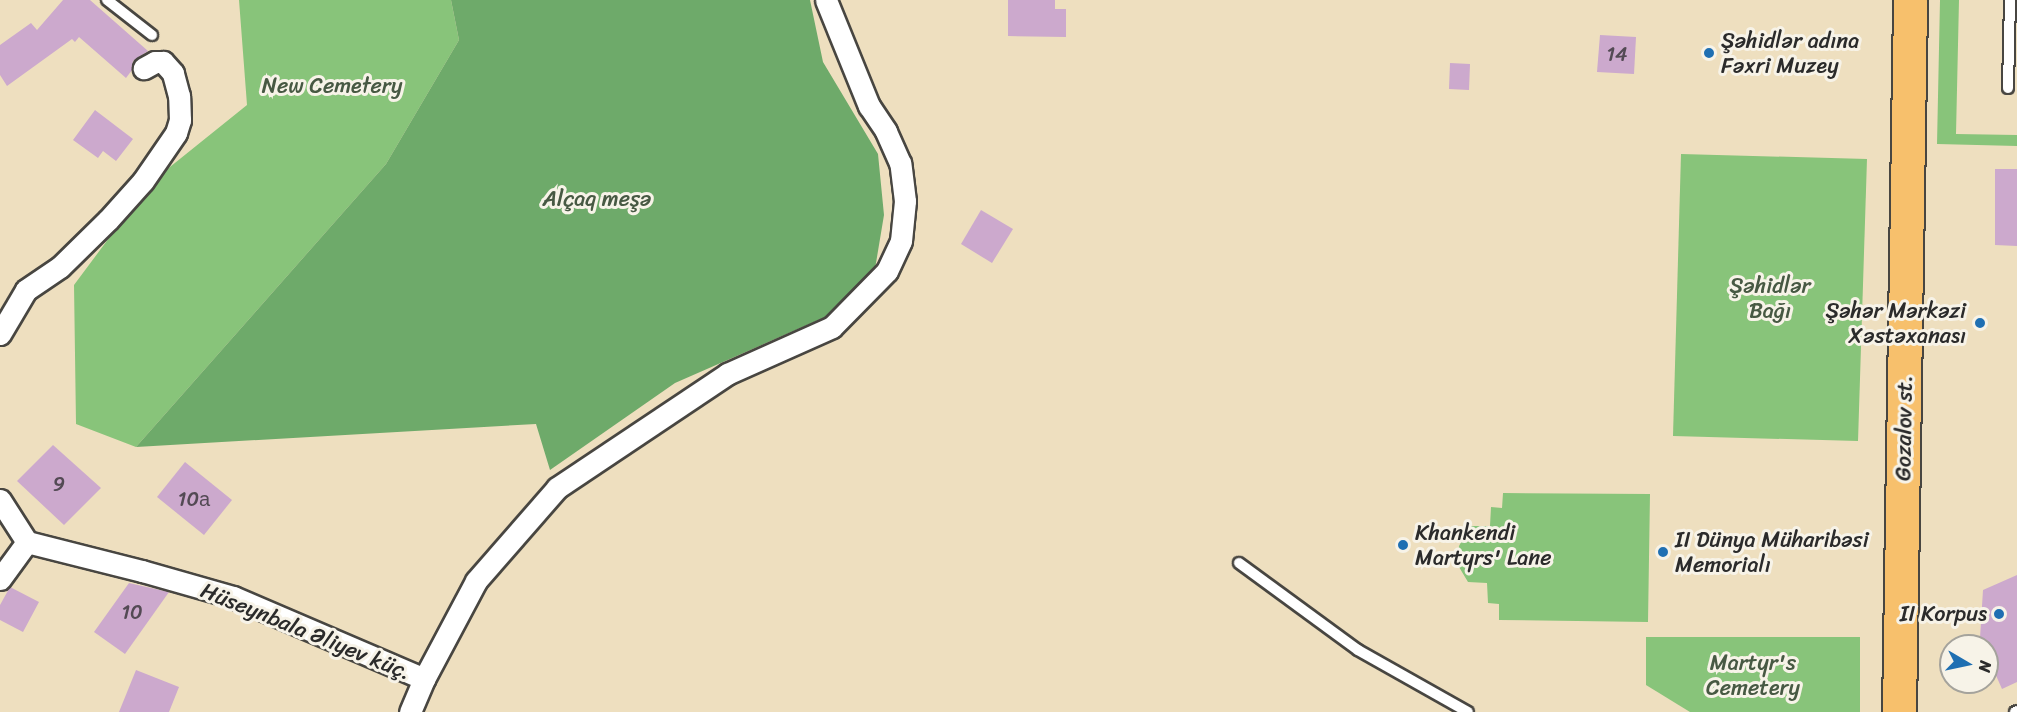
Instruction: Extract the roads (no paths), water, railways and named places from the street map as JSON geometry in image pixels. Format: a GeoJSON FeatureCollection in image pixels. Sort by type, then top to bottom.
{"type":"FeatureCollection","features":[{"type":"Feature","properties":{"kind":"main road","name":"Gozalov st."},"geometry":{"type":"LineString","coordinates":[[1899,712],[1910,0]]}},
{"type":"Feature","properties":{"kind":"street"},"geometry":{"type":"LineString","coordinates":[[410,712],[424,679],[476,581],[557,488],[727,374],[832,327],[887,271],[901,241],[905,201],[900,163],[886,131],[869,106],[826,0]]}},
{"type":"Feature","properties":{"kind":"street"},"geometry":{"type":"LineString","coordinates":[[0,334],[26,291],[60,267],[108,220],[143,181],[176,133],[180,120],[173,74],[164,62],[155,62],[144,68]]}},
{"type":"Feature","properties":{"kind":"street"},"geometry":{"type":"LineString","coordinates":[[0,500],[27,542],[0,579]]}},
{"type":"Feature","properties":{"kind":"street","name":"Hüseynbala Əliyev küç."},"geometry":{"type":"LineString","coordinates":[[27,542],[233,597],[424,679]]}},
{"type":"Feature","properties":{"kind":"lane"},"geometry":{"type":"LineString","coordinates":[[107,0],[152,35]]}},
{"type":"Feature","properties":{"kind":"lane"},"geometry":{"type":"LineString","coordinates":[[2008,88],[2013,15],[2010,0]]}},
{"type":"Feature","properties":{"kind":"lane"},"geometry":{"type":"LineString","coordinates":[[1239,563],[1358,650],[1468,712]]}},
{"type":"Feature","properties":{"kind":"place","name":"Şəhidlər adına Fəxri Muzey"},"geometry":{"type":"Point","coordinates":[1709,53]}},
{"type":"Feature","properties":{"kind":"place","name":"Şəhər Mərkəzi Xəstəxanası"},"geometry":{"type":"Point","coordinates":[1980,323]}},
{"type":"Feature","properties":{"kind":"place","name":"Khankendi Martyrs' Lane"},"geometry":{"type":"Point","coordinates":[1403,545]}},
{"type":"Feature","properties":{"kind":"place","name":"II Dünya Müharibəsi Memorialı"},"geometry":{"type":"Point","coordinates":[1663,552]}},
{"type":"Feature","properties":{"kind":"place","name":"II Korpus"},"geometry":{"type":"Point","coordinates":[1999,614]}},
{"type":"Feature","properties":{"kind":"park label","name":"New Cemetery"},"geometry":{"type":"Point","coordinates":[332,86]}},
{"type":"Feature","properties":{"kind":"park label","name":"Alçaq meşə"},"geometry":{"type":"Point","coordinates":[597,199]}},
{"type":"Feature","properties":{"kind":"park label","name":"Şəhidlər Bağı"},"geometry":{"type":"Point","coordinates":[1770,298]}},
{"type":"Feature","properties":{"kind":"park label","name":"Martyr's Cemetery"},"geometry":{"type":"Point","coordinates":[1753,674]}}]}
